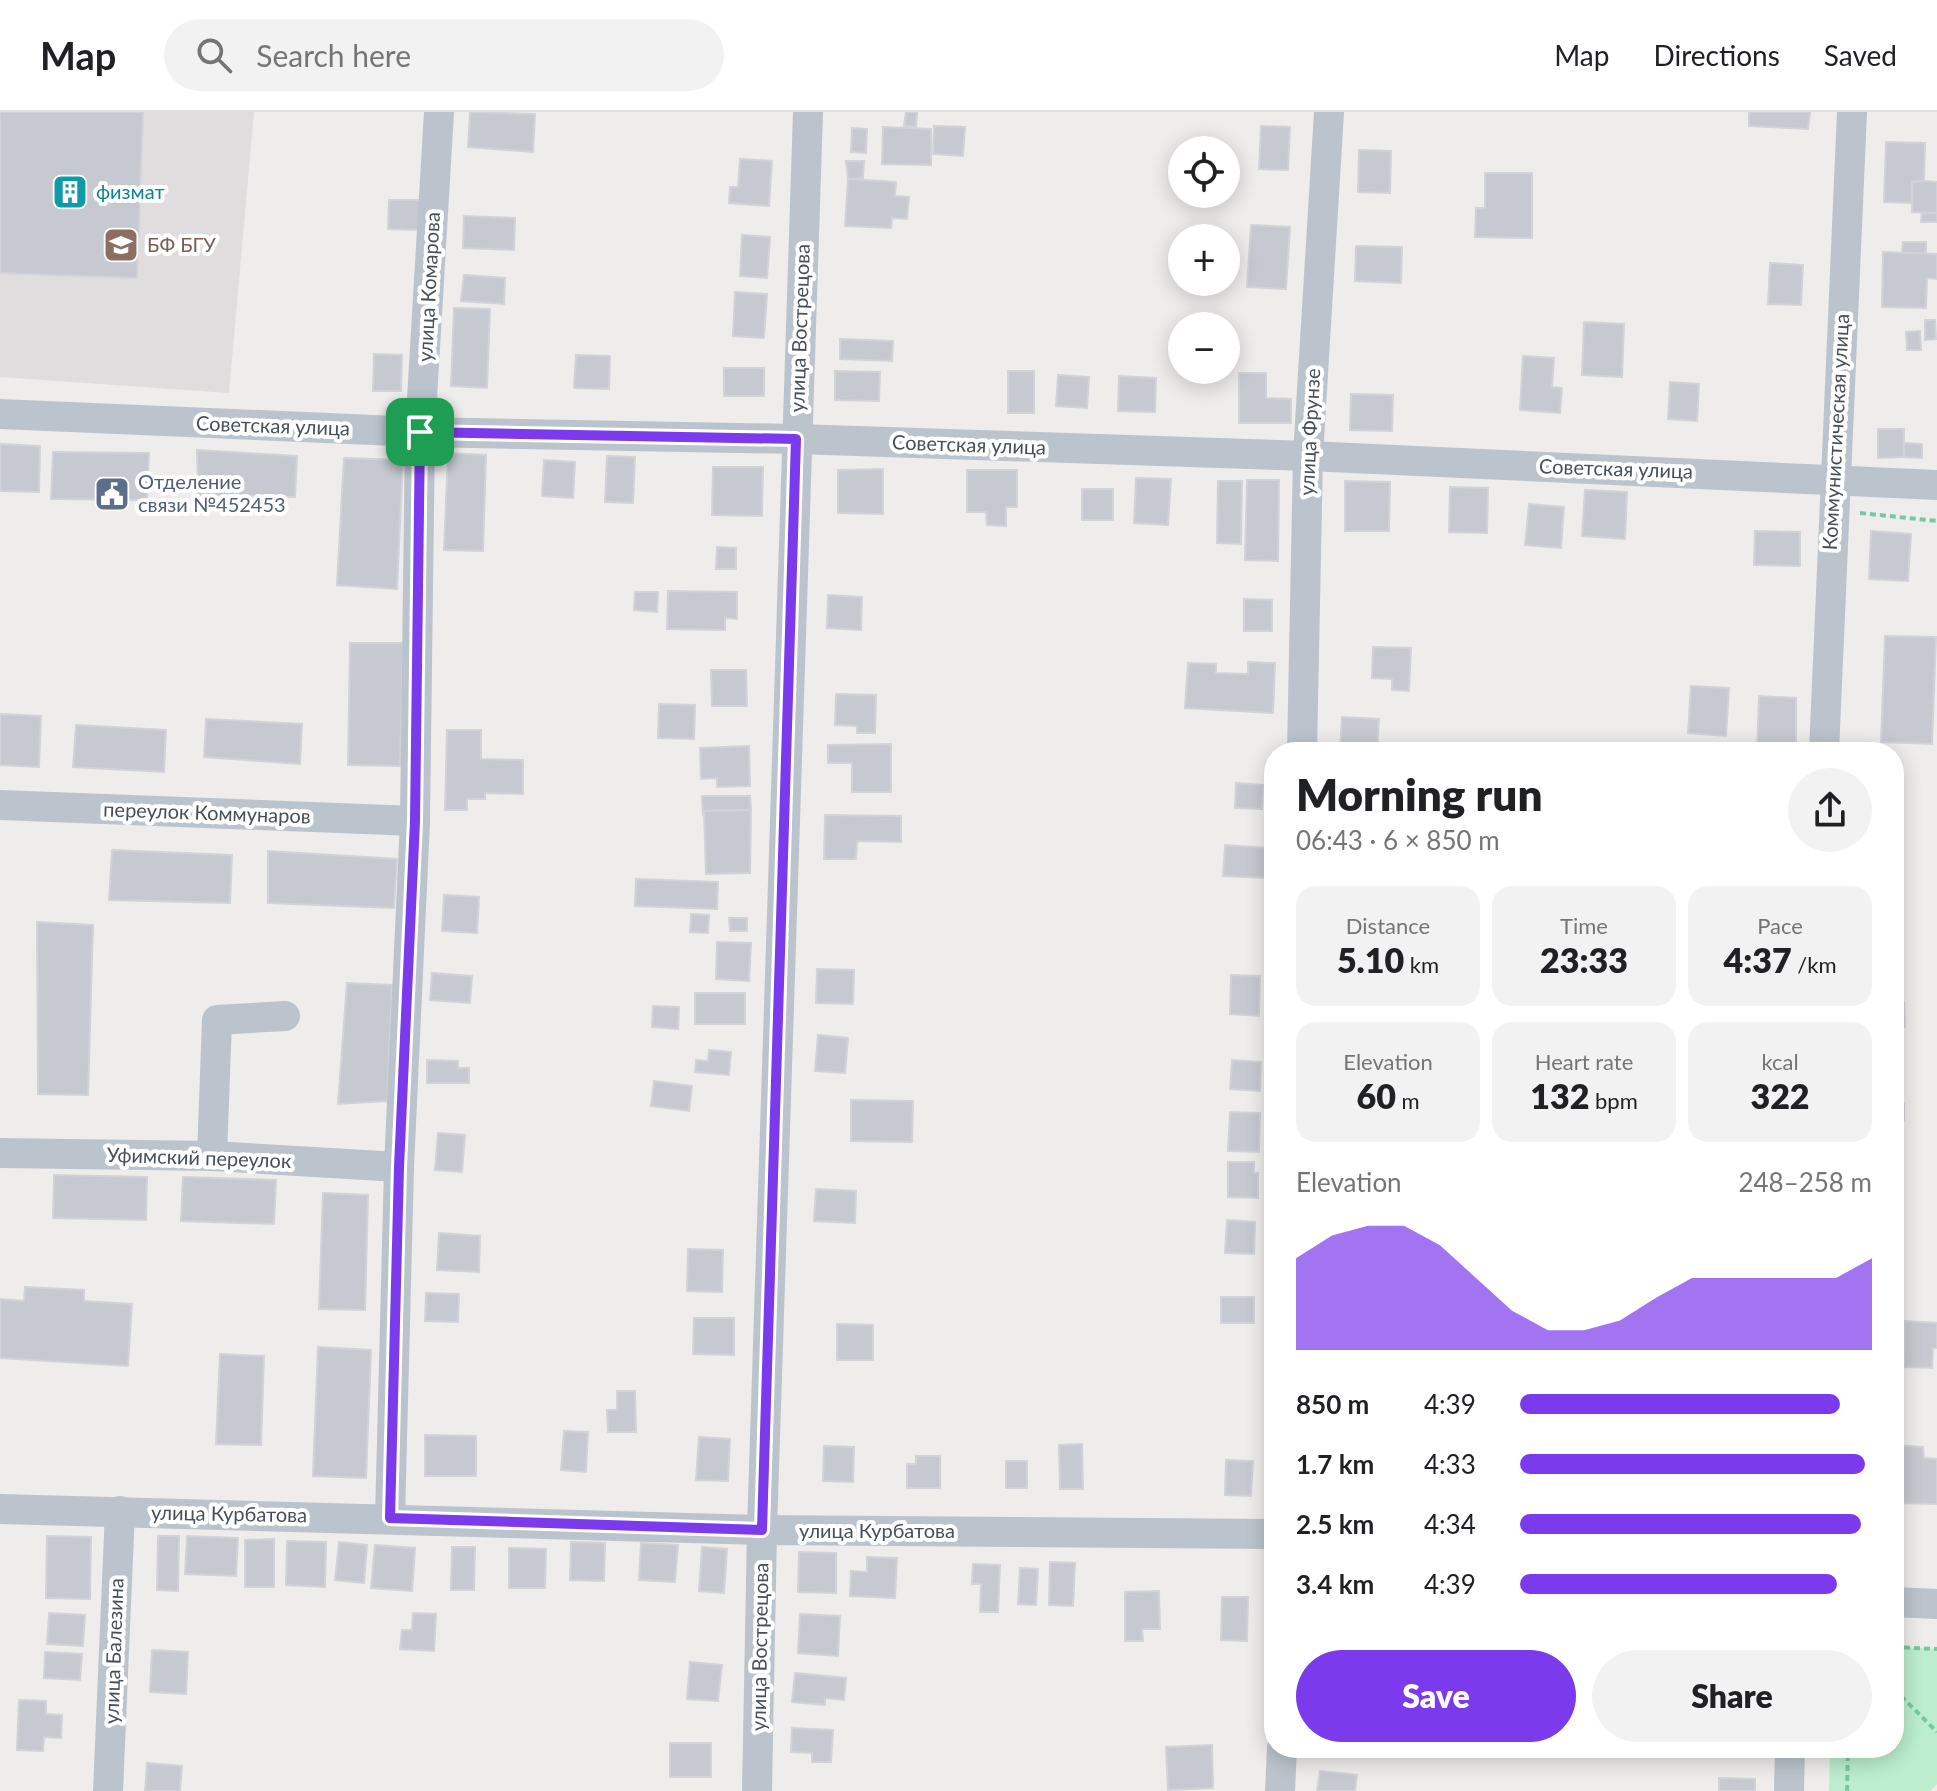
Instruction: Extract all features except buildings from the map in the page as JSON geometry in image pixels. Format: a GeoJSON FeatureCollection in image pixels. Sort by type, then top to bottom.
{"type":"FeatureCollection","features":[{"type":"Feature","properties":{"kind":"street","name":"улица Комарова"},"geometry":{"type":"LineString","coordinates":[[390,1518],[399,1167],[415,821],[420,432],[439,112]]}},
{"type":"Feature","properties":{"kind":"street","name":"улица Вострецова"},"geometry":{"type":"LineString","coordinates":[[757,1791],[762,1530],[808,112]]}},
{"type":"Feature","properties":{"kind":"street","name":"улица Фрунзе"},"geometry":{"type":"LineString","coordinates":[[1302,742],[1308,456],[1329,112]]}},
{"type":"Feature","properties":{"kind":"street","name":"Коммунистическая улица"},"geometry":{"type":"LineString","coordinates":[[1824,742],[1852,112]]}},
{"type":"Feature","properties":{"kind":"street","name":"Советская улица"},"geometry":{"type":"LineString","coordinates":[[0,414],[420,432],[796,439],[1308,456],[1833,493],[1937,485]]}},
{"type":"Feature","properties":{"kind":"street","name":"переулок Коммунаров"},"geometry":{"type":"LineString","coordinates":[[0,805],[415,821]]}},
{"type":"Feature","properties":{"kind":"street"},"geometry":{"type":"LineString","coordinates":[[212,1156],[217,1020],[285,1016]]}},
{"type":"Feature","properties":{"kind":"street","name":"Уфимский переулок"},"geometry":{"type":"LineString","coordinates":[[0,1153],[212,1156],[399,1167]]}},
{"type":"Feature","properties":{"kind":"street","name":"улица Курбатова"},"geometry":{"type":"LineString","coordinates":[[0,1509],[762,1530],[1264,1534]]}},
{"type":"Feature","properties":{"kind":"street","name":"улица Балезина"},"geometry":{"type":"LineString","coordinates":[[108,1791],[120,1511]]}},
{"type":"Feature","properties":{"kind":"street"},"geometry":{"type":"LineString","coordinates":[[1904,1602],[1937,1604]]}},
{"type":"Feature","properties":{"kind":"street"},"geometry":{"type":"LineString","coordinates":[[1280,1791],[1282,1758]]}},
{"type":"Feature","properties":{"kind":"street"},"geometry":{"type":"LineString","coordinates":[[1789,1791],[1790,1758]]}},
{"type":"Feature","properties":{"kind":"path"},"geometry":{"type":"LineString","coordinates":[[1833,493],[1937,521]]}},
{"type":"Feature","properties":{"kind":"path"},"geometry":{"type":"LineString","coordinates":[[1904,1647],[1937,1649]]}},
{"type":"Feature","properties":{"kind":"path"},"geometry":{"type":"LineString","coordinates":[[1904,1699],[1937,1732]]}},
{"type":"Feature","properties":{"kind":"path"},"geometry":{"type":"LineString","coordinates":[[1847,1791],[1848,1758]]}},
{"type":"Feature","properties":{"kind":"shaded area","name":"БФ БГУ"},"geometry":{"type":"Polygon","coordinates":[[[0,112],[254,112],[229,393],[0,377],[0,112]]]}},
{"type":"Feature","properties":{"kind":"green space"},"geometry":{"type":"Polygon","coordinates":[[[1904,1647],[1937,1649],[1937,1784],[1930,1791],[1829,1791],[1830,1758],[1904,1758],[1904,1647]]]}},
{"type":"Feature","properties":{"kind":"place","name":"физмат"},"geometry":{"type":"Point","coordinates":[70,192]}},
{"type":"Feature","properties":{"kind":"place","name":"БФ БГУ"},"geometry":{"type":"Point","coordinates":[121,245]}},
{"type":"Feature","properties":{"kind":"place","name":"Отделение связи №452453"},"geometry":{"type":"Point","coordinates":[112,494]}},
{"type":"Feature","properties":{"kind":"route"},"geometry":{"type":"LineString","coordinates":[[420,432],[796,439],[762,1530],[390,1518],[399,1167],[415,821],[420,432]]}}]}
